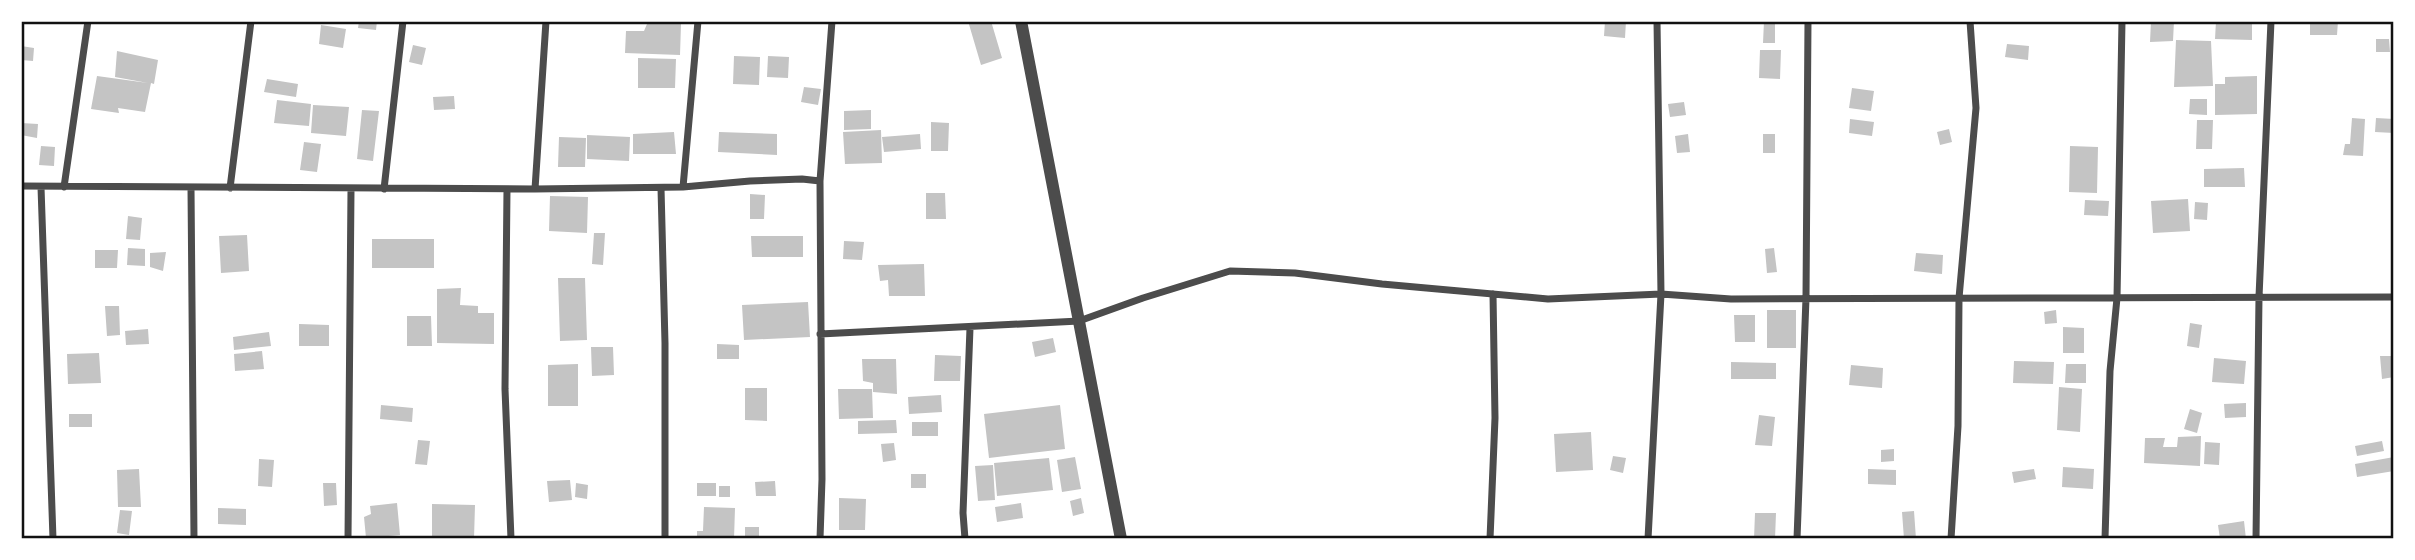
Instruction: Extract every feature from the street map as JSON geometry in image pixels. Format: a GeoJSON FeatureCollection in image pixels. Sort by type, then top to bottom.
{"type":"FeatureCollection","features":[{"type":"Feature","properties":{"kind":"street"},"geometry":{"type":"LineString","coordinates":[[64,187],[88,21]]}},
{"type":"Feature","properties":{"kind":"street"},"geometry":{"type":"LineString","coordinates":[[230,188],[251,21]]}},
{"type":"Feature","properties":{"kind":"street"},"geometry":{"type":"LineString","coordinates":[[384,190],[403,21]]}},
{"type":"Feature","properties":{"kind":"street"},"geometry":{"type":"LineString","coordinates":[[535,189],[546,21]]}},
{"type":"Feature","properties":{"kind":"street"},"geometry":{"type":"LineString","coordinates":[[683,187],[698,21]]}},
{"type":"Feature","properties":{"kind":"street"},"geometry":{"type":"LineString","coordinates":[[820,539],[820,181],[832,21]]}},
{"type":"Feature","properties":{"kind":"street"},"geometry":{"type":"LineString","coordinates":[[1021,21],[1121,539]]}},
{"type":"Feature","properties":{"kind":"street"},"geometry":{"type":"LineString","coordinates":[[1648,539],[1661,294],[1657,21]]}},
{"type":"Feature","properties":{"kind":"street"},"geometry":{"type":"LineString","coordinates":[[1797,539],[1806,298],[1808,21]]}},
{"type":"Feature","properties":{"kind":"street"},"geometry":{"type":"LineString","coordinates":[[1951,539],[1958,426],[1959,298],[1976,108],[1970,21]]}},
{"type":"Feature","properties":{"kind":"street"},"geometry":{"type":"LineString","coordinates":[[2105,539],[2110,371],[2117,298],[2122,21]]}},
{"type":"Feature","properties":{"kind":"street"},"geometry":{"type":"LineString","coordinates":[[2256,539],[2259,297],[2271,21]]}},
{"type":"Feature","properties":{"kind":"street"},"geometry":{"type":"LineString","coordinates":[[21,186],[384,190],[661,188],[750,181],[820,181]]}},
{"type":"Feature","properties":{"kind":"street"},"geometry":{"type":"LineString","coordinates":[[41,187],[53,539]]}},
{"type":"Feature","properties":{"kind":"street"},"geometry":{"type":"LineString","coordinates":[[191,188],[194,539]]}},
{"type":"Feature","properties":{"kind":"street"},"geometry":{"type":"LineString","coordinates":[[661,188],[665,343],[665,539]]}},
{"type":"Feature","properties":{"kind":"street"},"geometry":{"type":"LineString","coordinates":[[507,189],[505,389],[511,539]]}},
{"type":"Feature","properties":{"kind":"street"},"geometry":{"type":"LineString","coordinates":[[348,539],[351,190]]}},
{"type":"Feature","properties":{"kind":"street"},"geometry":{"type":"LineString","coordinates":[[820,334],[1079,321],[1230,271],[1295,273],[1548,299],[1661,294],[1731,299],[2394,297]]}},
{"type":"Feature","properties":{"kind":"street"},"geometry":{"type":"LineString","coordinates":[[1490,539],[1495,418],[1493,294]]}},
{"type":"Feature","properties":{"kind":"street"},"geometry":{"type":"LineString","coordinates":[[965,539],[963,513],[970,328]]}},
{"type":"Feature","properties":{"kind":"building"},"geometry":{"type":"Polygon","coordinates":[[[359,21],[377,21],[376,30],[358,28],[359,21]]]}},
{"type":"Feature","properties":{"kind":"building"},"geometry":{"type":"Polygon","coordinates":[[[968,21],[991,21],[1002,58],[981,65],[968,21]]]}},
{"type":"Feature","properties":{"kind":"building"},"geometry":{"type":"Polygon","coordinates":[[[1605,21],[1626,21],[1625,38],[1604,36],[1605,21]]]}},
{"type":"Feature","properties":{"kind":"building"},"geometry":{"type":"Polygon","coordinates":[[[1764,21],[1775,21],[1775,43],[1763,43],[1764,21]]]}},
{"type":"Feature","properties":{"kind":"building"},"geometry":{"type":"Polygon","coordinates":[[[2151,21],[2174,21],[2173,41],[2150,42],[2151,21]]]}},
{"type":"Feature","properties":{"kind":"building"},"geometry":{"type":"Polygon","coordinates":[[[2216,21],[2252,21],[2252,40],[2215,39],[2216,21]]]}},
{"type":"Feature","properties":{"kind":"building"},"geometry":{"type":"Polygon","coordinates":[[[2310,21],[2338,21],[2337,35],[2310,35],[2310,21]]]}},
{"type":"Feature","properties":{"kind":"building"},"geometry":{"type":"Polygon","coordinates":[[[647,24],[681,24],[680,55],[625,53],[626,31],[644,31],[647,24]]]}},
{"type":"Feature","properties":{"kind":"building"},"geometry":{"type":"Polygon","coordinates":[[[321,25],[346,29],[343,48],[319,44],[321,25]]]}},
{"type":"Feature","properties":{"kind":"building"},"geometry":{"type":"Polygon","coordinates":[[[2376,39],[2389,39],[2390,52],[2376,52],[2376,39]]]}},
{"type":"Feature","properties":{"kind":"building"},"geometry":{"type":"Polygon","coordinates":[[[2176,40],[2211,41],[2213,86],[2174,87],[2176,40]]]}},
{"type":"Feature","properties":{"kind":"building"},"geometry":{"type":"Polygon","coordinates":[[[2007,44],[2029,46],[2028,60],[2005,57],[2007,44]]]}},
{"type":"Feature","properties":{"kind":"building"},"geometry":{"type":"Polygon","coordinates":[[[413,45],[426,48],[422,65],[409,62],[413,45]]]}},
{"type":"Feature","properties":{"kind":"building"},"geometry":{"type":"Polygon","coordinates":[[[21,46],[34,48],[33,61],[21,60],[21,46]]]}},
{"type":"Feature","properties":{"kind":"building"},"geometry":{"type":"Polygon","coordinates":[[[1760,50],[1781,50],[1780,79],[1759,78],[1760,50]]]}},
{"type":"Feature","properties":{"kind":"building"},"geometry":{"type":"Polygon","coordinates":[[[117,51],[158,60],[145,112],[118,108],[119,113],[91,109],[97,76],[148,83],[115,77],[117,51]]]}},
{"type":"Feature","properties":{"kind":"building"},"geometry":{"type":"Polygon","coordinates":[[[734,56],[760,57],[759,85],[733,84],[734,56]]]}},
{"type":"Feature","properties":{"kind":"building"},"geometry":{"type":"Polygon","coordinates":[[[768,56],[789,57],[788,78],[767,77],[768,56]]]}},
{"type":"Feature","properties":{"kind":"building"},"geometry":{"type":"Polygon","coordinates":[[[638,58],[676,59],[675,88],[638,88],[638,58]]]}},
{"type":"Feature","properties":{"kind":"building"},"geometry":{"type":"Polygon","coordinates":[[[2257,76],[2257,114],[2215,115],[2215,84],[2225,84],[2225,77],[2257,76]]]}},
{"type":"Feature","properties":{"kind":"building"},"geometry":{"type":"Polygon","coordinates":[[[267,79],[298,84],[296,97],[264,92],[267,79]]]}},
{"type":"Feature","properties":{"kind":"building"},"geometry":{"type":"Polygon","coordinates":[[[804,87],[821,89],[818,105],[801,102],[804,87]]]}},
{"type":"Feature","properties":{"kind":"building"},"geometry":{"type":"Polygon","coordinates":[[[1852,88],[1874,91],[1871,111],[1849,108],[1852,88]]]}},
{"type":"Feature","properties":{"kind":"building"},"geometry":{"type":"Polygon","coordinates":[[[454,96],[455,109],[434,110],[433,97],[454,96]]]}},
{"type":"Feature","properties":{"kind":"building"},"geometry":{"type":"Polygon","coordinates":[[[2190,99],[2207,99],[2207,115],[2189,114],[2190,99]]]}},
{"type":"Feature","properties":{"kind":"building"},"geometry":{"type":"Polygon","coordinates":[[[277,100],[311,104],[309,126],[274,123],[277,100]]]}},
{"type":"Feature","properties":{"kind":"building"},"geometry":{"type":"Polygon","coordinates":[[[1684,102],[1686,115],[1670,117],[1668,104],[1684,102]]]}},
{"type":"Feature","properties":{"kind":"building"},"geometry":{"type":"Polygon","coordinates":[[[313,105],[349,107],[346,136],[311,133],[313,105]]]}},
{"type":"Feature","properties":{"kind":"building"},"geometry":{"type":"Polygon","coordinates":[[[362,110],[379,111],[373,161],[357,159],[362,110]]]}},
{"type":"Feature","properties":{"kind":"building"},"geometry":{"type":"Polygon","coordinates":[[[871,110],[871,129],[844,130],[844,111],[871,110]]]}},
{"type":"Feature","properties":{"kind":"building"},"geometry":{"type":"Polygon","coordinates":[[[2352,118],[2365,119],[2363,156],[2343,155],[2345,144],[2350,144],[2352,118]]]}},
{"type":"Feature","properties":{"kind":"building"},"geometry":{"type":"Polygon","coordinates":[[[2376,118],[2394,119],[2394,133],[2375,132],[2376,118]]]}},
{"type":"Feature","properties":{"kind":"building"},"geometry":{"type":"Polygon","coordinates":[[[1850,119],[1874,122],[1872,136],[1849,133],[1850,119]]]}},
{"type":"Feature","properties":{"kind":"building"},"geometry":{"type":"Polygon","coordinates":[[[2197,120],[2213,120],[2212,149],[2196,149],[2197,120]]]}},
{"type":"Feature","properties":{"kind":"building"},"geometry":{"type":"Polygon","coordinates":[[[931,122],[949,123],[948,151],[931,151],[931,122]]]}},
{"type":"Feature","properties":{"kind":"building"},"geometry":{"type":"Polygon","coordinates":[[[21,123],[38,124],[37,138],[21,135],[21,123]]]}},
{"type":"Feature","properties":{"kind":"building"},"geometry":{"type":"Polygon","coordinates":[[[1949,129],[1952,142],[1940,145],[1937,132],[1949,129]]]}},
{"type":"Feature","properties":{"kind":"building"},"geometry":{"type":"Polygon","coordinates":[[[881,130],[882,163],[845,164],[843,132],[881,130]]]}},
{"type":"Feature","properties":{"kind":"building"},"geometry":{"type":"Polygon","coordinates":[[[674,132],[676,154],[633,154],[633,134],[674,132]]]}},
{"type":"Feature","properties":{"kind":"building"},"geometry":{"type":"Polygon","coordinates":[[[719,132],[777,134],[777,155],[718,152],[719,132]]]}},
{"type":"Feature","properties":{"kind":"building"},"geometry":{"type":"Polygon","coordinates":[[[920,134],[921,149],[884,152],[882,137],[920,134]]]}},
{"type":"Feature","properties":{"kind":"building"},"geometry":{"type":"Polygon","coordinates":[[[1688,134],[1690,152],[1677,153],[1675,136],[1688,134]]]}},
{"type":"Feature","properties":{"kind":"building"},"geometry":{"type":"Polygon","coordinates":[[[1763,134],[1775,134],[1775,153],[1763,153],[1763,134]]]}},
{"type":"Feature","properties":{"kind":"building"},"geometry":{"type":"Polygon","coordinates":[[[587,135],[630,137],[629,161],[587,159],[587,135]]]}},
{"type":"Feature","properties":{"kind":"building"},"geometry":{"type":"Polygon","coordinates":[[[559,137],[586,138],[585,167],[558,167],[559,137]]]}},
{"type":"Feature","properties":{"kind":"building"},"geometry":{"type":"Polygon","coordinates":[[[304,142],[321,144],[317,172],[300,170],[304,142]]]}},
{"type":"Feature","properties":{"kind":"building"},"geometry":{"type":"Polygon","coordinates":[[[41,146],[55,147],[54,166],[39,165],[41,146]]]}},
{"type":"Feature","properties":{"kind":"building"},"geometry":{"type":"Polygon","coordinates":[[[2070,146],[2098,147],[2097,193],[2069,192],[2070,146]]]}},
{"type":"Feature","properties":{"kind":"building"},"geometry":{"type":"Polygon","coordinates":[[[2244,168],[2245,187],[2204,187],[2204,169],[2244,168]]]}},
{"type":"Feature","properties":{"kind":"building"},"geometry":{"type":"Polygon","coordinates":[[[926,193],[945,193],[946,219],[926,219],[926,193]]]}},
{"type":"Feature","properties":{"kind":"building"},"geometry":{"type":"Polygon","coordinates":[[[750,194],[765,195],[764,219],[750,219],[750,194]]]}},
{"type":"Feature","properties":{"kind":"building"},"geometry":{"type":"Polygon","coordinates":[[[550,196],[588,197],[587,233],[549,231],[550,196]]]}},
{"type":"Feature","properties":{"kind":"building"},"geometry":{"type":"Polygon","coordinates":[[[2188,199],[2190,231],[2153,233],[2151,201],[2188,199]]]}},
{"type":"Feature","properties":{"kind":"building"},"geometry":{"type":"Polygon","coordinates":[[[2085,200],[2109,201],[2108,216],[2084,215],[2085,200]]]}},
{"type":"Feature","properties":{"kind":"building"},"geometry":{"type":"Polygon","coordinates":[[[2195,202],[2208,203],[2207,220],[2194,219],[2195,202]]]}},
{"type":"Feature","properties":{"kind":"building"},"geometry":{"type":"Polygon","coordinates":[[[128,216],[142,218],[140,240],[126,239],[128,216]]]}},
{"type":"Feature","properties":{"kind":"building"},"geometry":{"type":"Polygon","coordinates":[[[594,233],[605,233],[603,265],[592,264],[594,233]]]}},
{"type":"Feature","properties":{"kind":"building"},"geometry":{"type":"Polygon","coordinates":[[[247,235],[249,271],[221,273],[219,236],[247,235]]]}},
{"type":"Feature","properties":{"kind":"building"},"geometry":{"type":"Polygon","coordinates":[[[751,236],[803,236],[803,257],[752,257],[751,236]]]}},
{"type":"Feature","properties":{"kind":"building"},"geometry":{"type":"Polygon","coordinates":[[[372,239],[434,239],[434,268],[372,268],[372,239]]]}},
{"type":"Feature","properties":{"kind":"building"},"geometry":{"type":"Polygon","coordinates":[[[844,241],[864,242],[862,260],[843,259],[844,241]]]}},
{"type":"Feature","properties":{"kind":"building"},"geometry":{"type":"Polygon","coordinates":[[[128,248],[145,249],[145,266],[127,265],[128,248]]]}},
{"type":"Feature","properties":{"kind":"building"},"geometry":{"type":"Polygon","coordinates":[[[1774,248],[1777,272],[1767,273],[1765,249],[1774,248]]]}},
{"type":"Feature","properties":{"kind":"building"},"geometry":{"type":"Polygon","coordinates":[[[95,250],[118,250],[117,268],[95,268],[95,250]]]}},
{"type":"Feature","properties":{"kind":"building"},"geometry":{"type":"Polygon","coordinates":[[[166,252],[163,271],[150,267],[150,253],[166,252]]]}},
{"type":"Feature","properties":{"kind":"building"},"geometry":{"type":"Polygon","coordinates":[[[1916,253],[1943,255],[1942,274],[1914,271],[1916,253]]]}},
{"type":"Feature","properties":{"kind":"building"},"geometry":{"type":"Polygon","coordinates":[[[924,264],[925,296],[889,296],[888,280],[880,281],[878,265],[924,264]]]}},
{"type":"Feature","properties":{"kind":"building"},"geometry":{"type":"Polygon","coordinates":[[[558,278],[585,278],[587,340],[560,341],[558,278]]]}},
{"type":"Feature","properties":{"kind":"building"},"geometry":{"type":"Polygon","coordinates":[[[461,288],[460,305],[478,306],[478,313],[494,313],[494,344],[437,343],[437,289],[461,288]]]}},
{"type":"Feature","properties":{"kind":"building"},"geometry":{"type":"Polygon","coordinates":[[[808,302],[810,337],[744,340],[742,305],[808,302]]]}},
{"type":"Feature","properties":{"kind":"building"},"geometry":{"type":"Polygon","coordinates":[[[105,306],[119,306],[120,335],[107,336],[105,306]]]}},
{"type":"Feature","properties":{"kind":"building"},"geometry":{"type":"Polygon","coordinates":[[[1767,310],[1796,310],[1796,348],[1767,348],[1767,310]]]}},
{"type":"Feature","properties":{"kind":"building"},"geometry":{"type":"Polygon","coordinates":[[[2056,310],[2057,323],[2045,324],[2044,312],[2056,310]]]}},
{"type":"Feature","properties":{"kind":"building"},"geometry":{"type":"Polygon","coordinates":[[[1734,315],[1755,315],[1755,342],[1735,342],[1734,315]]]}},
{"type":"Feature","properties":{"kind":"building"},"geometry":{"type":"Polygon","coordinates":[[[407,316],[431,316],[432,346],[407,346],[407,316]]]}},
{"type":"Feature","properties":{"kind":"building"},"geometry":{"type":"Polygon","coordinates":[[[2190,323],[2202,325],[2199,348],[2187,346],[2190,323]]]}},
{"type":"Feature","properties":{"kind":"building"},"geometry":{"type":"Polygon","coordinates":[[[299,324],[329,325],[329,346],[299,346],[299,324]]]}},
{"type":"Feature","properties":{"kind":"building"},"geometry":{"type":"Polygon","coordinates":[[[2063,327],[2084,328],[2084,353],[2063,353],[2063,327]]]}},
{"type":"Feature","properties":{"kind":"building"},"geometry":{"type":"Polygon","coordinates":[[[148,329],[149,344],[126,345],[125,331],[148,329]]]}},
{"type":"Feature","properties":{"kind":"building"},"geometry":{"type":"Polygon","coordinates":[[[269,332],[271,346],[234,350],[233,337],[269,332]]]}},
{"type":"Feature","properties":{"kind":"building"},"geometry":{"type":"Polygon","coordinates":[[[1053,338],[1056,352],[1035,357],[1032,342],[1053,338]]]}},
{"type":"Feature","properties":{"kind":"building"},"geometry":{"type":"Polygon","coordinates":[[[717,344],[739,345],[739,359],[717,359],[717,344]]]}},
{"type":"Feature","properties":{"kind":"building"},"geometry":{"type":"Polygon","coordinates":[[[591,347],[613,347],[614,375],[592,376],[591,347]]]}},
{"type":"Feature","properties":{"kind":"building"},"geometry":{"type":"Polygon","coordinates":[[[262,351],[264,369],[235,371],[234,354],[262,351]]]}},
{"type":"Feature","properties":{"kind":"building"},"geometry":{"type":"Polygon","coordinates":[[[99,353],[101,383],[68,384],[67,354],[99,353]]]}},
{"type":"Feature","properties":{"kind":"building"},"geometry":{"type":"Polygon","coordinates":[[[935,355],[961,356],[960,381],[934,381],[935,355]]]}},
{"type":"Feature","properties":{"kind":"building"},"geometry":{"type":"Polygon","coordinates":[[[2380,356],[2394,356],[2394,377],[2382,379],[2380,356]]]}},
{"type":"Feature","properties":{"kind":"building"},"geometry":{"type":"Polygon","coordinates":[[[2214,358],[2246,361],[2244,384],[2212,382],[2214,358]]]}},
{"type":"Feature","properties":{"kind":"building"},"geometry":{"type":"Polygon","coordinates":[[[862,359],[896,359],[897,394],[873,392],[873,383],[863,381],[862,359]]]}},
{"type":"Feature","properties":{"kind":"building"},"geometry":{"type":"Polygon","coordinates":[[[2014,361],[2054,362],[2053,384],[2013,383],[2014,361]]]}},
{"type":"Feature","properties":{"kind":"building"},"geometry":{"type":"Polygon","coordinates":[[[1731,362],[1776,363],[1776,379],[1731,379],[1731,362]]]}},
{"type":"Feature","properties":{"kind":"building"},"geometry":{"type":"Polygon","coordinates":[[[578,364],[578,406],[548,406],[548,365],[578,364]]]}},
{"type":"Feature","properties":{"kind":"building"},"geometry":{"type":"Polygon","coordinates":[[[2066,364],[2086,364],[2086,383],[2065,383],[2066,364]]]}},
{"type":"Feature","properties":{"kind":"building"},"geometry":{"type":"Polygon","coordinates":[[[1851,365],[1883,368],[1882,388],[1849,385],[1851,365]]]}},
{"type":"Feature","properties":{"kind":"building"},"geometry":{"type":"Polygon","coordinates":[[[2059,387],[2082,389],[2080,432],[2057,430],[2059,387]]]}},
{"type":"Feature","properties":{"kind":"building"},"geometry":{"type":"Polygon","coordinates":[[[745,388],[767,388],[767,421],[745,420],[745,388]]]}},
{"type":"Feature","properties":{"kind":"building"},"geometry":{"type":"Polygon","coordinates":[[[838,389],[872,389],[873,418],[839,419],[838,389]]]}},
{"type":"Feature","properties":{"kind":"building"},"geometry":{"type":"Polygon","coordinates":[[[941,395],[942,412],[909,414],[908,397],[941,395]]]}},
{"type":"Feature","properties":{"kind":"building"},"geometry":{"type":"Polygon","coordinates":[[[2246,403],[2246,417],[2225,418],[2224,404],[2246,403]]]}},
{"type":"Feature","properties":{"kind":"building"},"geometry":{"type":"Polygon","coordinates":[[[381,405],[413,408],[412,422],[380,419],[381,405]]]}},
{"type":"Feature","properties":{"kind":"building"},"geometry":{"type":"Polygon","coordinates":[[[1060,405],[1065,449],[989,458],[984,414],[1060,405]]]}},
{"type":"Feature","properties":{"kind":"building"},"geometry":{"type":"Polygon","coordinates":[[[2190,409],[2202,413],[2197,433],[2184,429],[2190,409]]]}},
{"type":"Feature","properties":{"kind":"building"},"geometry":{"type":"Polygon","coordinates":[[[69,414],[92,414],[92,427],[69,427],[69,414]]]}},
{"type":"Feature","properties":{"kind":"building"},"geometry":{"type":"Polygon","coordinates":[[[1759,415],[1775,417],[1772,446],[1755,445],[1759,415]]]}},
{"type":"Feature","properties":{"kind":"building"},"geometry":{"type":"Polygon","coordinates":[[[896,420],[897,433],[858,434],[858,421],[896,420]]]}},
{"type":"Feature","properties":{"kind":"building"},"geometry":{"type":"Polygon","coordinates":[[[912,422],[938,422],[938,436],[912,436],[912,422]]]}},
{"type":"Feature","properties":{"kind":"building"},"geometry":{"type":"Polygon","coordinates":[[[1591,432],[1593,470],[1556,472],[1554,434],[1591,432]]]}},
{"type":"Feature","properties":{"kind":"building"},"geometry":{"type":"Polygon","coordinates":[[[2201,436],[2200,466],[2144,463],[2145,438],[2165,438],[2163,447],[2177,447],[2178,437],[2201,436]]]}},
{"type":"Feature","properties":{"kind":"building"},"geometry":{"type":"Polygon","coordinates":[[[418,440],[430,441],[427,465],[415,464],[418,440]]]}},
{"type":"Feature","properties":{"kind":"building"},"geometry":{"type":"Polygon","coordinates":[[[2382,441],[2384,451],[2357,456],[2355,446],[2382,441]]]}},
{"type":"Feature","properties":{"kind":"building"},"geometry":{"type":"Polygon","coordinates":[[[2205,442],[2220,443],[2219,465],[2204,464],[2205,442]]]}},
{"type":"Feature","properties":{"kind":"building"},"geometry":{"type":"Polygon","coordinates":[[[894,443],[896,460],[883,462],[881,444],[894,443]]]}},
{"type":"Feature","properties":{"kind":"building"},"geometry":{"type":"Polygon","coordinates":[[[1894,449],[1894,461],[1881,462],[1881,450],[1894,449]]]}},
{"type":"Feature","properties":{"kind":"building"},"geometry":{"type":"Polygon","coordinates":[[[1613,456],[1626,458],[1623,473],[1610,470],[1613,456]]]}},
{"type":"Feature","properties":{"kind":"building"},"geometry":{"type":"Polygon","coordinates":[[[1075,457],[1081,489],[1062,492],[1057,460],[1075,457]]]}},
{"type":"Feature","properties":{"kind":"building"},"geometry":{"type":"Polygon","coordinates":[[[2394,457],[2394,471],[2357,477],[2355,464],[2394,457]]]}},
{"type":"Feature","properties":{"kind":"building"},"geometry":{"type":"Polygon","coordinates":[[[1049,458],[1053,490],[997,496],[994,463],[1049,458]]]}},
{"type":"Feature","properties":{"kind":"building"},"geometry":{"type":"Polygon","coordinates":[[[259,459],[274,460],[272,487],[258,486],[259,459]]]}},
{"type":"Feature","properties":{"kind":"building"},"geometry":{"type":"Polygon","coordinates":[[[993,465],[995,500],[978,501],[975,466],[993,465]]]}},
{"type":"Feature","properties":{"kind":"building"},"geometry":{"type":"Polygon","coordinates":[[[2063,467],[2094,469],[2093,489],[2062,487],[2063,467]]]}},
{"type":"Feature","properties":{"kind":"building"},"geometry":{"type":"Polygon","coordinates":[[[139,469],[141,507],[118,507],[117,470],[139,469]]]}},
{"type":"Feature","properties":{"kind":"building"},"geometry":{"type":"Polygon","coordinates":[[[1868,469],[1896,470],[1896,485],[1868,484],[1868,469]]]}},
{"type":"Feature","properties":{"kind":"building"},"geometry":{"type":"Polygon","coordinates":[[[2034,469],[2036,479],[2014,483],[2012,472],[2034,469]]]}},
{"type":"Feature","properties":{"kind":"building"},"geometry":{"type":"Polygon","coordinates":[[[911,474],[926,474],[926,488],[911,488],[911,474]]]}},
{"type":"Feature","properties":{"kind":"building"},"geometry":{"type":"Polygon","coordinates":[[[570,480],[572,500],[549,502],[547,481],[570,480]]]}},
{"type":"Feature","properties":{"kind":"building"},"geometry":{"type":"Polygon","coordinates":[[[775,481],[776,496],[756,496],[755,482],[775,481]]]}},
{"type":"Feature","properties":{"kind":"building"},"geometry":{"type":"Polygon","coordinates":[[[323,483],[336,483],[337,505],[324,506],[323,483]]]}},
{"type":"Feature","properties":{"kind":"building"},"geometry":{"type":"Polygon","coordinates":[[[576,483],[588,485],[587,499],[575,497],[576,483]]]}},
{"type":"Feature","properties":{"kind":"building"},"geometry":{"type":"Polygon","coordinates":[[[697,483],[716,483],[716,496],[697,496],[697,483]]]}},
{"type":"Feature","properties":{"kind":"building"},"geometry":{"type":"Polygon","coordinates":[[[719,486],[730,486],[730,497],[719,497],[719,486]]]}},
{"type":"Feature","properties":{"kind":"building"},"geometry":{"type":"Polygon","coordinates":[[[839,498],[866,499],[865,530],[839,530],[839,498]]]}},
{"type":"Feature","properties":{"kind":"building"},"geometry":{"type":"Polygon","coordinates":[[[1081,498],[1084,513],[1073,516],[1070,501],[1081,498]]]}},
{"type":"Feature","properties":{"kind":"building"},"geometry":{"type":"Polygon","coordinates":[[[397,503],[400,535],[366,538],[364,517],[371,514],[370,506],[397,503]]]}},
{"type":"Feature","properties":{"kind":"building"},"geometry":{"type":"Polygon","coordinates":[[[1021,503],[1023,518],[997,522],[995,507],[1021,503]]]}},
{"type":"Feature","properties":{"kind":"building"},"geometry":{"type":"Polygon","coordinates":[[[432,504],[475,505],[474,539],[432,539],[432,504]]]}},
{"type":"Feature","properties":{"kind":"building"},"geometry":{"type":"Polygon","coordinates":[[[704,507],[735,508],[734,539],[697,539],[697,531],[703,531],[704,507]]]}},
{"type":"Feature","properties":{"kind":"building"},"geometry":{"type":"Polygon","coordinates":[[[218,508],[246,509],[246,525],[218,524],[218,508]]]}},
{"type":"Feature","properties":{"kind":"building"},"geometry":{"type":"Polygon","coordinates":[[[120,510],[132,511],[129,535],[117,533],[120,510]]]}},
{"type":"Feature","properties":{"kind":"building"},"geometry":{"type":"Polygon","coordinates":[[[1914,511],[1916,539],[1904,539],[1902,512],[1914,511]]]}},
{"type":"Feature","properties":{"kind":"building"},"geometry":{"type":"Polygon","coordinates":[[[1755,513],[1776,513],[1775,539],[1754,539],[1755,513]]]}},
{"type":"Feature","properties":{"kind":"building"},"geometry":{"type":"Polygon","coordinates":[[[2244,521],[2246,539],[2220,539],[2218,525],[2244,521]]]}},
{"type":"Feature","properties":{"kind":"building"},"geometry":{"type":"Polygon","coordinates":[[[745,527],[759,527],[759,539],[745,539],[745,527]]]}}]}
